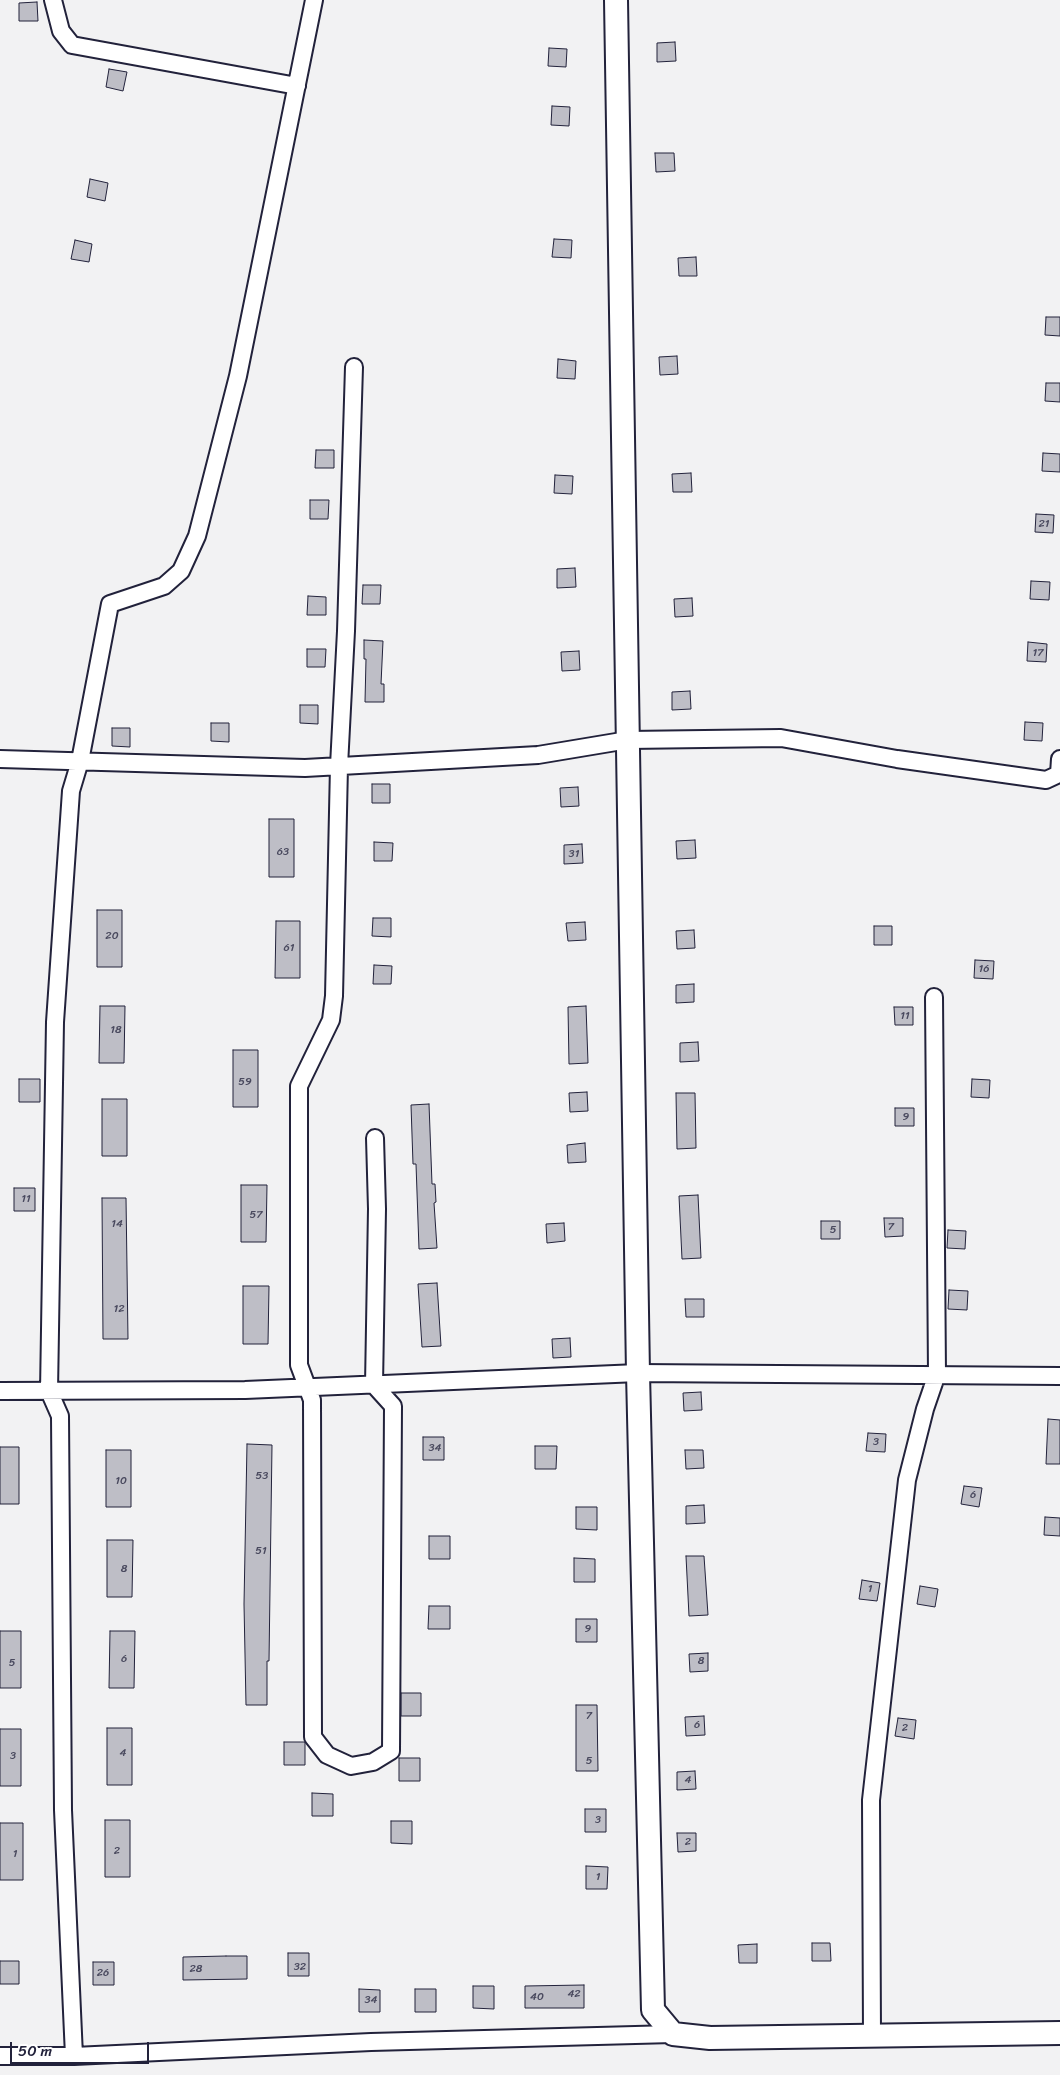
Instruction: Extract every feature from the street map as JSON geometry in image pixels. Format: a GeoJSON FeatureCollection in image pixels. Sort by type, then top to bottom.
{"type":"FeatureCollection","features":[{"type":"Feature","properties":{"kind":"main road"},"geometry":{"type":"LineString","coordinates":[[616,0],[638,1373],[653,2010],[673,2034],[710,2038],[1060,2033]]}},
{"type":"Feature","properties":{"kind":"street"},"geometry":{"type":"LineString","coordinates":[[53,0],[61,31],[72,45],[297,86]]}},
{"type":"Feature","properties":{"kind":"street"},"geometry":{"type":"LineString","coordinates":[[74,2056],[62,1810],[60,1416],[49,1391],[55,1022],[71,791],[80,761],[110,604],[164,586],[181,571],[197,536],[238,376],[314,0]]}},
{"type":"Feature","properties":{"kind":"street"},"geometry":{"type":"LineString","coordinates":[[354,367],[347,621],[339,766],[334,996],[331,1020],[299,1086],[299,1365],[312,1400],[313,1737],[327,1755],[351,1766],[373,1762],[391,1751],[393,1406],[374,1384],[377,1209],[375,1138]]}},
{"type":"Feature","properties":{"kind":"street"},"geometry":{"type":"LineString","coordinates":[[0,759],[305,768],[538,755],[628,740],[781,738],[897,759],[1046,780],[1059,774],[1060,759]]}},
{"type":"Feature","properties":{"kind":"street"},"geometry":{"type":"LineString","coordinates":[[872,2036],[871,1800],[907,1480],[925,1409],[937,1374],[934,996]]}},
{"type":"Feature","properties":{"kind":"street"},"geometry":{"type":"LineString","coordinates":[[0,1391],[245,1390],[638,1373],[1060,1376]]}},
{"type":"Feature","properties":{"kind":"street"},"geometry":{"type":"LineString","coordinates":[[0,2056],[74,2056],[371,2042],[673,2034]]}},
{"type":"Feature","properties":{"kind":"building"},"geometry":{"type":"Polygon","coordinates":[[[37,2],[38,21],[19,21],[19,3],[37,2]]]}},
{"type":"Feature","properties":{"kind":"building"},"geometry":{"type":"Polygon","coordinates":[[[675,42],[676,61],[657,62],[657,43],[675,42]]]}},
{"type":"Feature","properties":{"kind":"building"},"geometry":{"type":"Polygon","coordinates":[[[549,48],[567,49],[566,67],[548,66],[549,48]]]}},
{"type":"Feature","properties":{"kind":"building"},"geometry":{"type":"Polygon","coordinates":[[[109,69],[127,72],[123,91],[106,87],[109,69]]]}},
{"type":"Feature","properties":{"kind":"building"},"geometry":{"type":"Polygon","coordinates":[[[552,106],[570,107],[569,126],[551,125],[552,106]]]}},
{"type":"Feature","properties":{"kind":"building"},"geometry":{"type":"Polygon","coordinates":[[[655,153],[674,153],[675,171],[656,172],[655,153]]]}},
{"type":"Feature","properties":{"kind":"building"},"geometry":{"type":"Polygon","coordinates":[[[90,179],[108,183],[105,201],[87,197],[90,179]]]}},
{"type":"Feature","properties":{"kind":"building"},"geometry":{"type":"Polygon","coordinates":[[[554,239],[572,240],[571,258],[552,257],[554,239]]]}},
{"type":"Feature","properties":{"kind":"building"},"geometry":{"type":"Polygon","coordinates":[[[75,240],[92,244],[89,262],[71,259],[75,240]]]}},
{"type":"Feature","properties":{"kind":"building"},"geometry":{"type":"Polygon","coordinates":[[[696,257],[697,276],[679,276],[678,258],[696,257]]]}},
{"type":"Feature","properties":{"kind":"building"},"geometry":{"type":"Polygon","coordinates":[[[1046,317],[1060,317],[1060,336],[1045,335],[1046,317]]]}},
{"type":"Feature","properties":{"kind":"building"},"geometry":{"type":"Polygon","coordinates":[[[677,356],[678,374],[660,375],[659,357],[677,356]]]}},
{"type":"Feature","properties":{"kind":"building"},"geometry":{"type":"Polygon","coordinates":[[[558,359],[576,361],[575,379],[557,378],[558,359]]]}},
{"type":"Feature","properties":{"kind":"building"},"geometry":{"type":"Polygon","coordinates":[[[1046,383],[1060,383],[1060,402],[1045,401],[1046,383]]]}},
{"type":"Feature","properties":{"kind":"building"},"geometry":{"type":"Polygon","coordinates":[[[316,450],[334,450],[334,468],[315,468],[316,450]]]}},
{"type":"Feature","properties":{"kind":"building"},"geometry":{"type":"Polygon","coordinates":[[[1043,453],[1060,454],[1060,472],[1042,471],[1043,453]]]}},
{"type":"Feature","properties":{"kind":"building"},"geometry":{"type":"Polygon","coordinates":[[[691,473],[692,492],[673,492],[672,474],[691,473]]]}},
{"type":"Feature","properties":{"kind":"building"},"geometry":{"type":"Polygon","coordinates":[[[555,475],[573,476],[572,494],[554,493],[555,475]]]}},
{"type":"Feature","properties":{"kind":"building"},"geometry":{"type":"Polygon","coordinates":[[[310,500],[329,500],[328,519],[310,519],[310,500]]]}},
{"type":"Feature","properties":{"kind":"building"},"geometry":{"type":"Polygon","coordinates":[[[1036,514],[1054,515],[1053,533],[1035,532],[1036,514]]]}},
{"type":"Feature","properties":{"kind":"building"},"geometry":{"type":"Polygon","coordinates":[[[575,568],[576,587],[557,588],[557,569],[575,568]]]}},
{"type":"Feature","properties":{"kind":"building"},"geometry":{"type":"Polygon","coordinates":[[[1031,581],[1050,582],[1049,600],[1030,599],[1031,581]]]}},
{"type":"Feature","properties":{"kind":"building"},"geometry":{"type":"Polygon","coordinates":[[[363,585],[381,585],[380,604],[362,604],[363,585]]]}},
{"type":"Feature","properties":{"kind":"building"},"geometry":{"type":"Polygon","coordinates":[[[308,596],[326,597],[326,615],[307,615],[308,596]]]}},
{"type":"Feature","properties":{"kind":"building"},"geometry":{"type":"Polygon","coordinates":[[[692,598],[693,616],[675,617],[674,599],[692,598]]]}},
{"type":"Feature","properties":{"kind":"building"},"geometry":{"type":"Polygon","coordinates":[[[364,640],[383,641],[381,684],[384,684],[384,702],[365,702],[366,659],[364,659],[364,640]]]}},
{"type":"Feature","properties":{"kind":"building"},"geometry":{"type":"Polygon","coordinates":[[[1028,642],[1047,644],[1046,662],[1027,661],[1028,642]]]}},
{"type":"Feature","properties":{"kind":"building"},"geometry":{"type":"Polygon","coordinates":[[[307,649],[326,649],[325,667],[307,667],[307,649]]]}},
{"type":"Feature","properties":{"kind":"building"},"geometry":{"type":"Polygon","coordinates":[[[579,651],[580,670],[562,671],[561,652],[579,651]]]}},
{"type":"Feature","properties":{"kind":"building"},"geometry":{"type":"Polygon","coordinates":[[[690,691],[691,709],[672,710],[672,692],[690,691]]]}},
{"type":"Feature","properties":{"kind":"building"},"geometry":{"type":"Polygon","coordinates":[[[300,705],[318,705],[318,724],[300,723],[300,705]]]}},
{"type":"Feature","properties":{"kind":"building"},"geometry":{"type":"Polygon","coordinates":[[[1025,722],[1043,723],[1042,741],[1024,740],[1025,722]]]}},
{"type":"Feature","properties":{"kind":"building"},"geometry":{"type":"Polygon","coordinates":[[[211,723],[229,723],[229,742],[211,741],[211,723]]]}},
{"type":"Feature","properties":{"kind":"building"},"geometry":{"type":"Polygon","coordinates":[[[112,728],[130,728],[130,747],[112,746],[112,728]]]}},
{"type":"Feature","properties":{"kind":"building"},"geometry":{"type":"Polygon","coordinates":[[[372,784],[390,784],[390,803],[372,803],[372,784]]]}},
{"type":"Feature","properties":{"kind":"building"},"geometry":{"type":"Polygon","coordinates":[[[578,787],[579,806],[561,807],[560,788],[578,787]]]}},
{"type":"Feature","properties":{"kind":"building"},"geometry":{"type":"Polygon","coordinates":[[[269,819],[294,819],[294,877],[269,877],[269,819]]]}},
{"type":"Feature","properties":{"kind":"building"},"geometry":{"type":"Polygon","coordinates":[[[695,840],[696,858],[677,859],[676,841],[695,840]]]}},
{"type":"Feature","properties":{"kind":"building"},"geometry":{"type":"Polygon","coordinates":[[[374,842],[393,843],[392,861],[374,861],[374,842]]]}},
{"type":"Feature","properties":{"kind":"building"},"geometry":{"type":"Polygon","coordinates":[[[582,844],[583,863],[564,864],[564,845],[582,844]]]}},
{"type":"Feature","properties":{"kind":"building"},"geometry":{"type":"Polygon","coordinates":[[[97,910],[122,910],[122,967],[97,967],[97,910]]]}},
{"type":"Feature","properties":{"kind":"building"},"geometry":{"type":"Polygon","coordinates":[[[373,918],[391,918],[391,937],[372,936],[373,918]]]}},
{"type":"Feature","properties":{"kind":"building"},"geometry":{"type":"Polygon","coordinates":[[[276,921],[300,921],[300,978],[275,978],[276,921]]]}},
{"type":"Feature","properties":{"kind":"building"},"geometry":{"type":"Polygon","coordinates":[[[585,922],[586,940],[568,941],[566,923],[585,922]]]}},
{"type":"Feature","properties":{"kind":"building"},"geometry":{"type":"Polygon","coordinates":[[[874,926],[892,926],[892,945],[874,945],[874,926]]]}},
{"type":"Feature","properties":{"kind":"building"},"geometry":{"type":"Polygon","coordinates":[[[694,930],[695,948],[677,949],[676,931],[694,930]]]}},
{"type":"Feature","properties":{"kind":"building"},"geometry":{"type":"Polygon","coordinates":[[[975,960],[994,961],[993,979],[974,978],[975,960]]]}},
{"type":"Feature","properties":{"kind":"building"},"geometry":{"type":"Polygon","coordinates":[[[374,965],[392,966],[391,984],[373,984],[374,965]]]}},
{"type":"Feature","properties":{"kind":"building"},"geometry":{"type":"Polygon","coordinates":[[[694,984],[694,1002],[676,1003],[676,985],[694,984]]]}},
{"type":"Feature","properties":{"kind":"building"},"geometry":{"type":"Polygon","coordinates":[[[100,1006],[125,1006],[124,1063],[99,1063],[100,1006]]]}},
{"type":"Feature","properties":{"kind":"building"},"geometry":{"type":"Polygon","coordinates":[[[586,1006],[588,1063],[569,1064],[568,1007],[586,1006]]]}},
{"type":"Feature","properties":{"kind":"building"},"geometry":{"type":"Polygon","coordinates":[[[894,1007],[913,1007],[913,1025],[895,1025],[894,1007]]]}},
{"type":"Feature","properties":{"kind":"building"},"geometry":{"type":"Polygon","coordinates":[[[698,1042],[699,1061],[680,1062],[680,1043],[698,1042]]]}},
{"type":"Feature","properties":{"kind":"building"},"geometry":{"type":"Polygon","coordinates":[[[233,1050],[258,1050],[258,1107],[233,1107],[233,1050]]]}},
{"type":"Feature","properties":{"kind":"building"},"geometry":{"type":"Polygon","coordinates":[[[19,1079],[40,1079],[40,1102],[19,1102],[19,1079]]]}},
{"type":"Feature","properties":{"kind":"building"},"geometry":{"type":"Polygon","coordinates":[[[972,1079],[990,1080],[989,1098],[971,1097],[972,1079]]]}},
{"type":"Feature","properties":{"kind":"building"},"geometry":{"type":"Polygon","coordinates":[[[587,1092],[588,1111],[570,1112],[569,1093],[587,1092]]]}},
{"type":"Feature","properties":{"kind":"building"},"geometry":{"type":"Polygon","coordinates":[[[676,1093],[695,1093],[696,1148],[677,1149],[676,1093]]]}},
{"type":"Feature","properties":{"kind":"building"},"geometry":{"type":"Polygon","coordinates":[[[102,1099],[127,1099],[127,1156],[102,1156],[102,1099]]]}},
{"type":"Feature","properties":{"kind":"building"},"geometry":{"type":"Polygon","coordinates":[[[429,1104],[432,1184],[435,1184],[436,1202],[434,1203],[437,1248],[419,1249],[416,1164],[413,1164],[411,1105],[429,1104]]]}},
{"type":"Feature","properties":{"kind":"building"},"geometry":{"type":"Polygon","coordinates":[[[895,1108],[914,1108],[914,1126],[895,1126],[895,1108]]]}},
{"type":"Feature","properties":{"kind":"building"},"geometry":{"type":"Polygon","coordinates":[[[585,1143],[586,1162],[568,1163],[567,1145],[585,1143]]]}},
{"type":"Feature","properties":{"kind":"building"},"geometry":{"type":"Polygon","coordinates":[[[241,1185],[267,1185],[266,1242],[241,1242],[241,1185]]]}},
{"type":"Feature","properties":{"kind":"building"},"geometry":{"type":"Polygon","coordinates":[[[14,1188],[35,1188],[35,1211],[14,1211],[14,1188]]]}},
{"type":"Feature","properties":{"kind":"building"},"geometry":{"type":"Polygon","coordinates":[[[698,1195],[701,1258],[682,1259],[679,1196],[698,1195]]]}},
{"type":"Feature","properties":{"kind":"building"},"geometry":{"type":"Polygon","coordinates":[[[102,1198],[126,1198],[128,1339],[103,1339],[102,1198]]]}},
{"type":"Feature","properties":{"kind":"building"},"geometry":{"type":"Polygon","coordinates":[[[884,1218],[903,1218],[903,1236],[885,1237],[884,1218]]]}},
{"type":"Feature","properties":{"kind":"building"},"geometry":{"type":"Polygon","coordinates":[[[821,1221],[840,1221],[840,1239],[821,1239],[821,1221]]]}},
{"type":"Feature","properties":{"kind":"building"},"geometry":{"type":"Polygon","coordinates":[[[564,1223],[565,1241],[547,1243],[546,1224],[564,1223]]]}},
{"type":"Feature","properties":{"kind":"building"},"geometry":{"type":"Polygon","coordinates":[[[948,1230],[966,1231],[965,1249],[947,1248],[948,1230]]]}},
{"type":"Feature","properties":{"kind":"building"},"geometry":{"type":"Polygon","coordinates":[[[437,1283],[441,1346],[422,1347],[418,1284],[437,1283]]]}},
{"type":"Feature","properties":{"kind":"building"},"geometry":{"type":"Polygon","coordinates":[[[243,1286],[269,1286],[268,1344],[243,1344],[243,1286]]]}},
{"type":"Feature","properties":{"kind":"building"},"geometry":{"type":"Polygon","coordinates":[[[949,1290],[968,1291],[967,1310],[948,1309],[949,1290]]]}},
{"type":"Feature","properties":{"kind":"building"},"geometry":{"type":"Polygon","coordinates":[[[685,1299],[704,1299],[704,1317],[686,1317],[685,1299]]]}},
{"type":"Feature","properties":{"kind":"building"},"geometry":{"type":"Polygon","coordinates":[[[570,1338],[571,1357],[553,1358],[552,1339],[570,1338]]]}},
{"type":"Feature","properties":{"kind":"building"},"geometry":{"type":"Polygon","coordinates":[[[701,1392],[702,1410],[684,1411],[683,1393],[701,1392]]]}},
{"type":"Feature","properties":{"kind":"building"},"geometry":{"type":"Polygon","coordinates":[[[1048,1419],[1060,1420],[1060,1464],[1046,1464],[1048,1419]]]}},
{"type":"Feature","properties":{"kind":"building"},"geometry":{"type":"Polygon","coordinates":[[[868,1433],[886,1434],[885,1452],[866,1451],[868,1433]]]}},
{"type":"Feature","properties":{"kind":"building"},"geometry":{"type":"Polygon","coordinates":[[[423,1437],[444,1437],[444,1460],[423,1460],[423,1437]]]}},
{"type":"Feature","properties":{"kind":"building"},"geometry":{"type":"Polygon","coordinates":[[[247,1444],[272,1445],[267,1705],[246,1705],[244,1604],[247,1444]]]}},
{"type":"Feature","properties":{"kind":"building"},"geometry":{"type":"Polygon","coordinates":[[[535,1446],[557,1446],[556,1469],[535,1469],[535,1446]]]}},
{"type":"Feature","properties":{"kind":"building"},"geometry":{"type":"Polygon","coordinates":[[[0,1447],[19,1447],[19,1504],[0,1504],[0,1447]]]}},
{"type":"Feature","properties":{"kind":"building"},"geometry":{"type":"Polygon","coordinates":[[[106,1450],[131,1450],[131,1507],[106,1507],[106,1450]]]}},
{"type":"Feature","properties":{"kind":"building"},"geometry":{"type":"Polygon","coordinates":[[[685,1450],[703,1450],[704,1468],[686,1469],[685,1450]]]}},
{"type":"Feature","properties":{"kind":"building"},"geometry":{"type":"Polygon","coordinates":[[[964,1486],[982,1488],[979,1507],[961,1504],[964,1486]]]}},
{"type":"Feature","properties":{"kind":"building"},"geometry":{"type":"Polygon","coordinates":[[[704,1505],[705,1523],[686,1524],[686,1506],[704,1505]]]}},
{"type":"Feature","properties":{"kind":"building"},"geometry":{"type":"Polygon","coordinates":[[[576,1507],[597,1507],[597,1530],[576,1529],[576,1507]]]}},
{"type":"Feature","properties":{"kind":"building"},"geometry":{"type":"Polygon","coordinates":[[[1045,1517],[1060,1518],[1060,1536],[1044,1535],[1045,1517]]]}},
{"type":"Feature","properties":{"kind":"building"},"geometry":{"type":"Polygon","coordinates":[[[429,1536],[450,1536],[450,1559],[429,1559],[429,1536]]]}},
{"type":"Feature","properties":{"kind":"building"},"geometry":{"type":"Polygon","coordinates":[[[107,1540],[133,1540],[132,1597],[107,1597],[107,1540]]]}},
{"type":"Feature","properties":{"kind":"building"},"geometry":{"type":"Polygon","coordinates":[[[686,1556],[704,1556],[708,1615],[689,1616],[686,1556]]]}},
{"type":"Feature","properties":{"kind":"building"},"geometry":{"type":"Polygon","coordinates":[[[574,1558],[595,1559],[595,1582],[574,1582],[574,1558]]]}},
{"type":"Feature","properties":{"kind":"building"},"geometry":{"type":"Polygon","coordinates":[[[862,1580],[880,1583],[877,1601],[859,1599],[862,1580]]]}},
{"type":"Feature","properties":{"kind":"building"},"geometry":{"type":"Polygon","coordinates":[[[920,1586],[938,1589],[935,1607],[917,1604],[920,1586]]]}},
{"type":"Feature","properties":{"kind":"building"},"geometry":{"type":"Polygon","coordinates":[[[429,1606],[450,1606],[450,1629],[428,1629],[429,1606]]]}},
{"type":"Feature","properties":{"kind":"building"},"geometry":{"type":"Polygon","coordinates":[[[576,1619],[597,1619],[597,1642],[576,1642],[576,1619]]]}},
{"type":"Feature","properties":{"kind":"building"},"geometry":{"type":"Polygon","coordinates":[[[0,1631],[21,1631],[21,1688],[0,1688],[0,1631]]]}},
{"type":"Feature","properties":{"kind":"building"},"geometry":{"type":"Polygon","coordinates":[[[110,1631],[135,1631],[134,1688],[109,1688],[110,1631]]]}},
{"type":"Feature","properties":{"kind":"building"},"geometry":{"type":"Polygon","coordinates":[[[708,1653],[708,1671],[690,1672],[689,1654],[708,1653]]]}},
{"type":"Feature","properties":{"kind":"building"},"geometry":{"type":"Polygon","coordinates":[[[401,1693],[421,1693],[421,1716],[401,1716],[401,1693]]]}},
{"type":"Feature","properties":{"kind":"building"},"geometry":{"type":"Polygon","coordinates":[[[576,1705],[597,1705],[598,1771],[576,1771],[576,1705]]]}},
{"type":"Feature","properties":{"kind":"building"},"geometry":{"type":"Polygon","coordinates":[[[704,1716],[705,1735],[686,1736],[685,1717],[704,1716]]]}},
{"type":"Feature","properties":{"kind":"building"},"geometry":{"type":"Polygon","coordinates":[[[898,1718],[916,1720],[914,1739],[895,1736],[898,1718]]]}},
{"type":"Feature","properties":{"kind":"building"},"geometry":{"type":"Polygon","coordinates":[[[107,1728],[132,1728],[132,1785],[107,1785],[107,1728]]]}},
{"type":"Feature","properties":{"kind":"building"},"geometry":{"type":"Polygon","coordinates":[[[0,1729],[21,1729],[21,1786],[0,1786],[0,1729]]]}},
{"type":"Feature","properties":{"kind":"building"},"geometry":{"type":"Polygon","coordinates":[[[284,1742],[305,1742],[305,1765],[284,1765],[284,1742]]]}},
{"type":"Feature","properties":{"kind":"building"},"geometry":{"type":"Polygon","coordinates":[[[399,1758],[420,1758],[420,1781],[399,1781],[399,1758]]]}},
{"type":"Feature","properties":{"kind":"building"},"geometry":{"type":"Polygon","coordinates":[[[695,1771],[696,1789],[677,1790],[677,1772],[695,1771]]]}},
{"type":"Feature","properties":{"kind":"building"},"geometry":{"type":"Polygon","coordinates":[[[312,1793],[333,1794],[333,1816],[312,1816],[312,1793]]]}},
{"type":"Feature","properties":{"kind":"building"},"geometry":{"type":"Polygon","coordinates":[[[585,1809],[606,1809],[606,1832],[585,1832],[585,1809]]]}},
{"type":"Feature","properties":{"kind":"building"},"geometry":{"type":"Polygon","coordinates":[[[105,1820],[130,1820],[130,1877],[105,1877],[105,1820]]]}},
{"type":"Feature","properties":{"kind":"building"},"geometry":{"type":"Polygon","coordinates":[[[391,1821],[412,1821],[412,1844],[391,1843],[391,1821]]]}},
{"type":"Feature","properties":{"kind":"building"},"geometry":{"type":"Polygon","coordinates":[[[0,1823],[23,1823],[23,1880],[0,1880],[0,1823]]]}},
{"type":"Feature","properties":{"kind":"building"},"geometry":{"type":"Polygon","coordinates":[[[677,1833],[696,1833],[696,1851],[678,1852],[677,1833]]]}},
{"type":"Feature","properties":{"kind":"building"},"geometry":{"type":"Polygon","coordinates":[[[586,1866],[608,1867],[607,1889],[586,1889],[586,1866]]]}},
{"type":"Feature","properties":{"kind":"building"},"geometry":{"type":"Polygon","coordinates":[[[812,1943],[830,1943],[831,1961],[812,1961],[812,1943]]]}},
{"type":"Feature","properties":{"kind":"building"},"geometry":{"type":"Polygon","coordinates":[[[757,1944],[757,1963],[739,1963],[738,1945],[757,1944]]]}},
{"type":"Feature","properties":{"kind":"building"},"geometry":{"type":"Polygon","coordinates":[[[288,1953],[309,1953],[309,1976],[288,1976],[288,1953]]]}},
{"type":"Feature","properties":{"kind":"building"},"geometry":{"type":"Polygon","coordinates":[[[247,1956],[247,1979],[183,1980],[183,1957],[247,1956]]]}},
{"type":"Feature","properties":{"kind":"building"},"geometry":{"type":"Polygon","coordinates":[[[0,1961],[19,1961],[19,1984],[0,1984],[0,1961]]]}},
{"type":"Feature","properties":{"kind":"building"},"geometry":{"type":"Polygon","coordinates":[[[93,1962],[114,1962],[114,1985],[93,1985],[93,1962]]]}},
{"type":"Feature","properties":{"kind":"building"},"geometry":{"type":"Polygon","coordinates":[[[584,1985],[584,2008],[525,2008],[525,1986],[584,1985]]]}},
{"type":"Feature","properties":{"kind":"building"},"geometry":{"type":"Polygon","coordinates":[[[473,1986],[494,1986],[494,2009],[473,2008],[473,1986]]]}},
{"type":"Feature","properties":{"kind":"building"},"geometry":{"type":"Polygon","coordinates":[[[359,1989],[380,1990],[380,2012],[359,2012],[359,1989]]]}},
{"type":"Feature","properties":{"kind":"building"},"geometry":{"type":"Polygon","coordinates":[[[415,1989],[436,1989],[436,2012],[415,2012],[415,1989]]]}}]}
